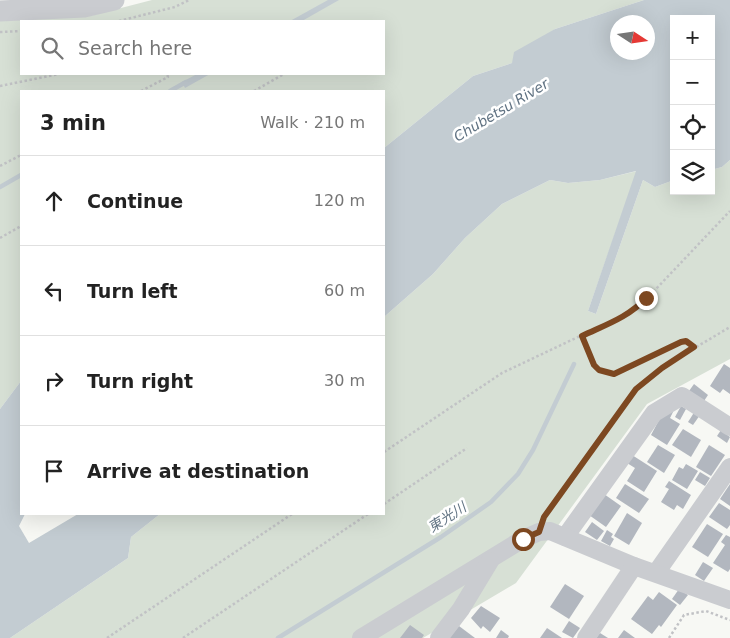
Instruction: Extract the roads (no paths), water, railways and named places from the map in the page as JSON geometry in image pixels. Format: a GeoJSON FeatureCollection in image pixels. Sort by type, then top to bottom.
{"type":"FeatureCollection","features":[{"type":"Feature","properties":{"kind":"street"},"geometry":{"type":"LineString","coordinates":[[0,11],[84,7],[114,0]]}},
{"type":"Feature","properties":{"kind":"street"},"geometry":{"type":"LineString","coordinates":[[566,537],[654,413],[682,396],[730,427]]}},
{"type":"Feature","properties":{"kind":"street"},"geometry":{"type":"LineString","coordinates":[[656,573],[729,469]]}},
{"type":"Feature","properties":{"kind":"street"},"geometry":{"type":"LineString","coordinates":[[361,638],[523,539],[539,532],[550,531],[634,566],[730,600]]}},
{"type":"Feature","properties":{"kind":"street"},"geometry":{"type":"LineString","coordinates":[[439,638],[461,609],[491,559]]}},
{"type":"Feature","properties":{"kind":"street"},"geometry":{"type":"LineString","coordinates":[[586,638],[634,566]]}},
{"type":"Feature","properties":{"kind":"water"},"geometry":{"type":"Polygon","coordinates":[[[328,0],[339,0],[304,20],[292,20],[328,0]]]}},
{"type":"Feature","properties":{"kind":"water","name":"Chubetsu River"},"geometry":{"type":"Polygon","coordinates":[[[644,0],[730,0],[730,160],[722,167],[715,169],[715,15],[670,15],[670,181],[655,187],[643,180],[596,314],[588,311],[636,171],[600,180],[568,183],[550,180],[502,204],[465,238],[433,274],[385,316],[385,147],[473,76],[512,63],[514,52],[555,29],[644,0]]]}},
{"type":"Feature","properties":{"kind":"water"},"geometry":{"type":"Polygon","coordinates":[[[195,75],[208,75],[185,88],[182,82],[195,75]]]}},
{"type":"Feature","properties":{"kind":"water"},"geometry":{"type":"Polygon","coordinates":[[[20,382],[20,515],[24,515],[19,526],[29,543],[76,515],[159,515],[131,537],[128,558],[10,638],[0,638],[0,409],[20,382]]]}},
{"type":"Feature","properties":{"kind":"waterway"},"geometry":{"type":"LineString","coordinates":[[172,90],[186,82]]}},
{"type":"Feature","properties":{"kind":"waterway"},"geometry":{"type":"LineString","coordinates":[[0,187],[20,176]]}},
{"type":"Feature","properties":{"kind":"waterway","name":"東光川"},"geometry":{"type":"LineString","coordinates":[[278,638],[441,537],[491,502],[518,474],[533,450],[574,364]]}}]}
